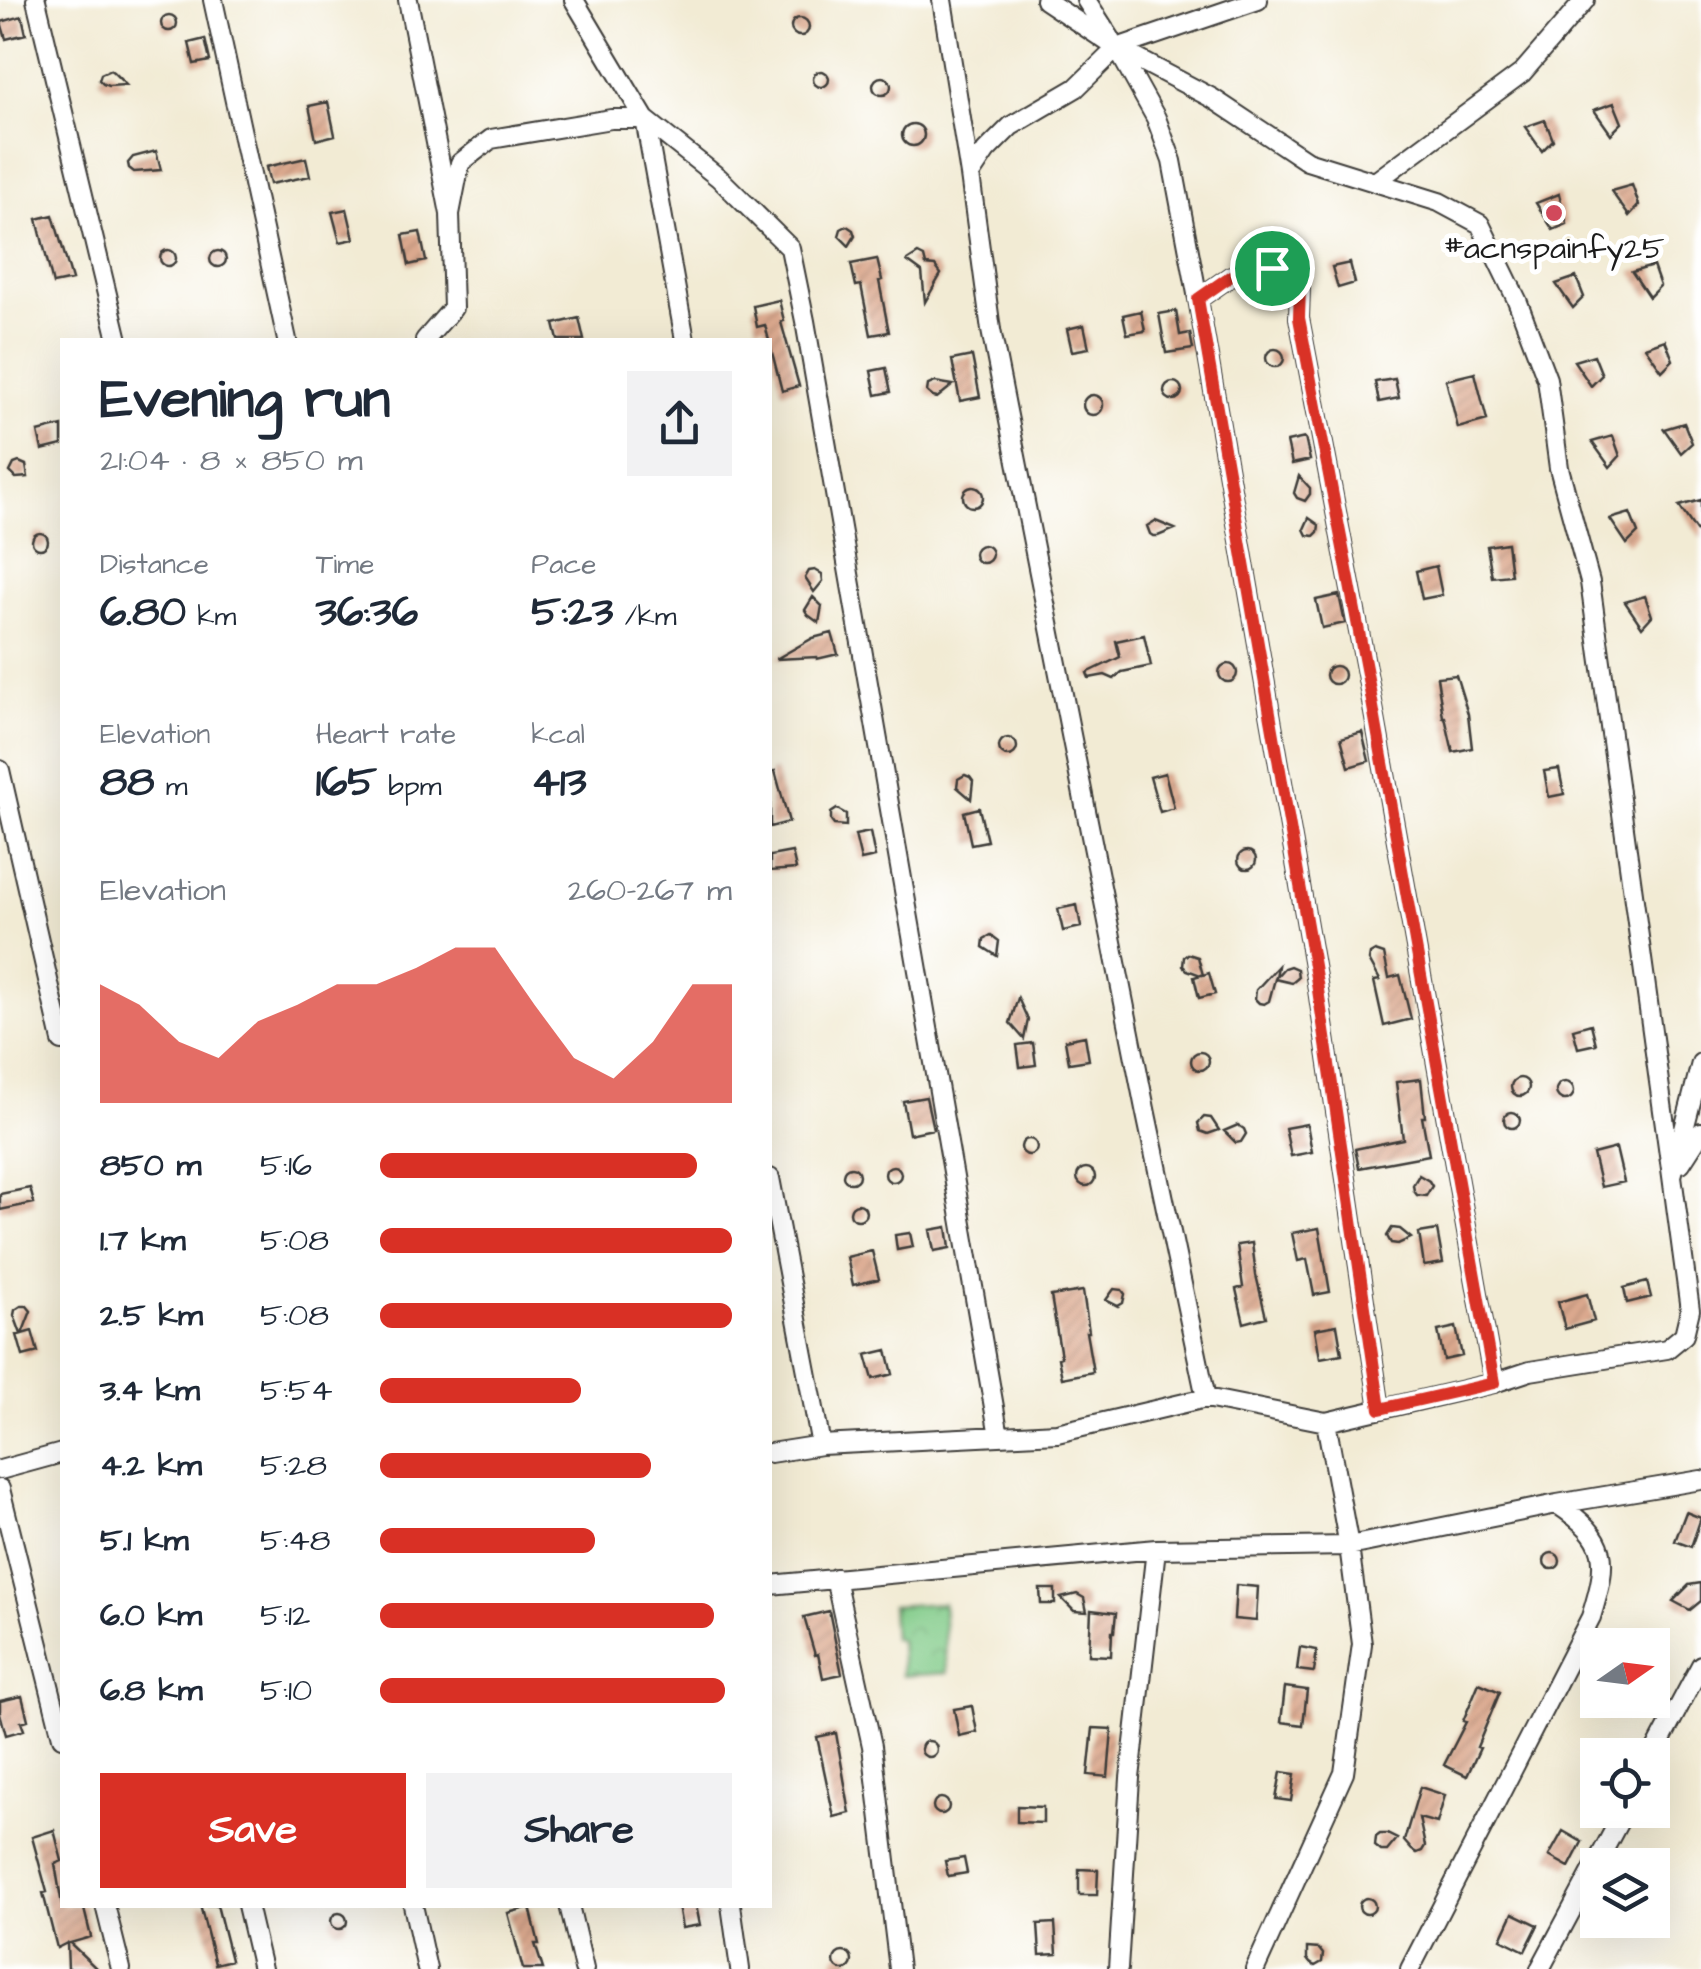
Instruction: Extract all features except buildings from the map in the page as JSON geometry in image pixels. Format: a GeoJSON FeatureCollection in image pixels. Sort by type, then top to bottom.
{"type":"FeatureCollection","features":[{"type":"Feature","properties":{"kind":"street"},"geometry":{"type":"LineString","coordinates":[[36,0],[118,338]]}},
{"type":"Feature","properties":{"kind":"street"},"geometry":{"type":"LineString","coordinates":[[213,0],[287,338]]}},
{"type":"Feature","properties":{"kind":"street"},"geometry":{"type":"LineString","coordinates":[[408,0],[450,214],[453,308],[427,338]]}},
{"type":"Feature","properties":{"kind":"street"},"geometry":{"type":"LineString","coordinates":[[574,0],[645,119],[685,338]]}},
{"type":"Feature","properties":{"kind":"street"},"geometry":{"type":"LineString","coordinates":[[942,0],[991,330],[1144,1109],[1206,1398]]}},
{"type":"Feature","properties":{"kind":"street"},"geometry":{"type":"LineString","coordinates":[[772,1452],[821,1445],[1057,1433],[1206,1398],[1326,1422],[1530,1372],[1667,1349],[1684,1336],[1690,1310],[1590,582],[1559,468],[1547,379],[1480,224],[1438,202],[1307,161],[1212,98],[1116,48],[1045,0]]}},
{"type":"Feature","properties":{"kind":"street"},"geometry":{"type":"LineString","coordinates":[[1086,0],[1156,118],[1172,161],[1317,983],[1380,1409]]}},
{"type":"Feature","properties":{"kind":"street"},"geometry":{"type":"LineString","coordinates":[[970,175],[1012,126],[1076,88],[1116,48],[1258,0]]}},
{"type":"Feature","properties":{"kind":"street"},"geometry":{"type":"LineString","coordinates":[[1374,182],[1522,73],[1586,0]]}},
{"type":"Feature","properties":{"kind":"street"},"geometry":{"type":"LineString","coordinates":[[450,214],[460,164],[491,139],[610,119],[645,119],[719,178],[790,248],[1000,1436]]}},
{"type":"Feature","properties":{"kind":"street"},"geometry":{"type":"LineString","coordinates":[[1198,299],[1231,276],[1272,268],[1300,287],[1299,318],[1494,1383]]}},
{"type":"Feature","properties":{"kind":"street"},"geometry":{"type":"LineString","coordinates":[[0,770],[60,1032]]}},
{"type":"Feature","properties":{"kind":"street"},"geometry":{"type":"LineString","coordinates":[[1672,1176],[1701,1063]]}},
{"type":"Feature","properties":{"kind":"street"},"geometry":{"type":"LineString","coordinates":[[1672,1176],[1701,1132]]}},
{"type":"Feature","properties":{"kind":"street"},"geometry":{"type":"LineString","coordinates":[[772,1188],[821,1445]]}},
{"type":"Feature","properties":{"kind":"street"},"geometry":{"type":"LineString","coordinates":[[1256,1969],[1344,1773],[1362,1644],[1326,1422]]}},
{"type":"Feature","properties":{"kind":"street"},"geometry":{"type":"LineString","coordinates":[[0,1470],[60,1454]]}},
{"type":"Feature","properties":{"kind":"street"},"geometry":{"type":"LineString","coordinates":[[772,1585],[1156,1549],[1348,1546],[1556,1504],[1701,1480]]}},
{"type":"Feature","properties":{"kind":"street"},"geometry":{"type":"LineString","coordinates":[[0,1490],[60,1729]]}},
{"type":"Feature","properties":{"kind":"street"},"geometry":{"type":"LineString","coordinates":[[1410,1969],[1591,1616],[1602,1580],[1599,1544],[1581,1520],[1556,1504]]}},
{"type":"Feature","properties":{"kind":"street"},"geometry":{"type":"LineString","coordinates":[[1118,1969],[1130,1778],[1156,1549]]}},
{"type":"Feature","properties":{"kind":"street"},"geometry":{"type":"LineString","coordinates":[[835,1578],[872,1746],[899,1969]]}},
{"type":"Feature","properties":{"kind":"street"},"geometry":{"type":"LineString","coordinates":[[1662,1738],[1701,1665]]}},
{"type":"Feature","properties":{"kind":"street"},"geometry":{"type":"LineString","coordinates":[[1540,1969],[1614,1828]]}},
{"type":"Feature","properties":{"kind":"street"},"geometry":{"type":"LineString","coordinates":[[106,1908],[121,1969]]}},
{"type":"Feature","properties":{"kind":"street"},"geometry":{"type":"LineString","coordinates":[[249,1908],[262,1969]]}},
{"type":"Feature","properties":{"kind":"street"},"geometry":{"type":"LineString","coordinates":[[414,1908],[427,1969]]}},
{"type":"Feature","properties":{"kind":"street"},"geometry":{"type":"LineString","coordinates":[[571,1908],[584,1969]]}},
{"type":"Feature","properties":{"kind":"street"},"geometry":{"type":"LineString","coordinates":[[731,1908],[740,1969]]}},
{"type":"Feature","properties":{"kind":"green space"},"geometry":{"type":"Polygon","coordinates":[[[943,1603],[947,1673],[902,1676],[900,1640],[893,1639],[891,1606],[943,1603]]]}},
{"type":"Feature","properties":{"kind":"place","name":"#acnspainfy25"},"geometry":{"type":"Point","coordinates":[1554,213]}},
{"type":"Feature","properties":{"kind":"route"},"geometry":{"type":"LineString","coordinates":[[1272,268],[1300,287],[1299,318],[1494,1383],[1380,1409],[1317,983],[1198,299],[1231,276],[1272,268]]}}]}
